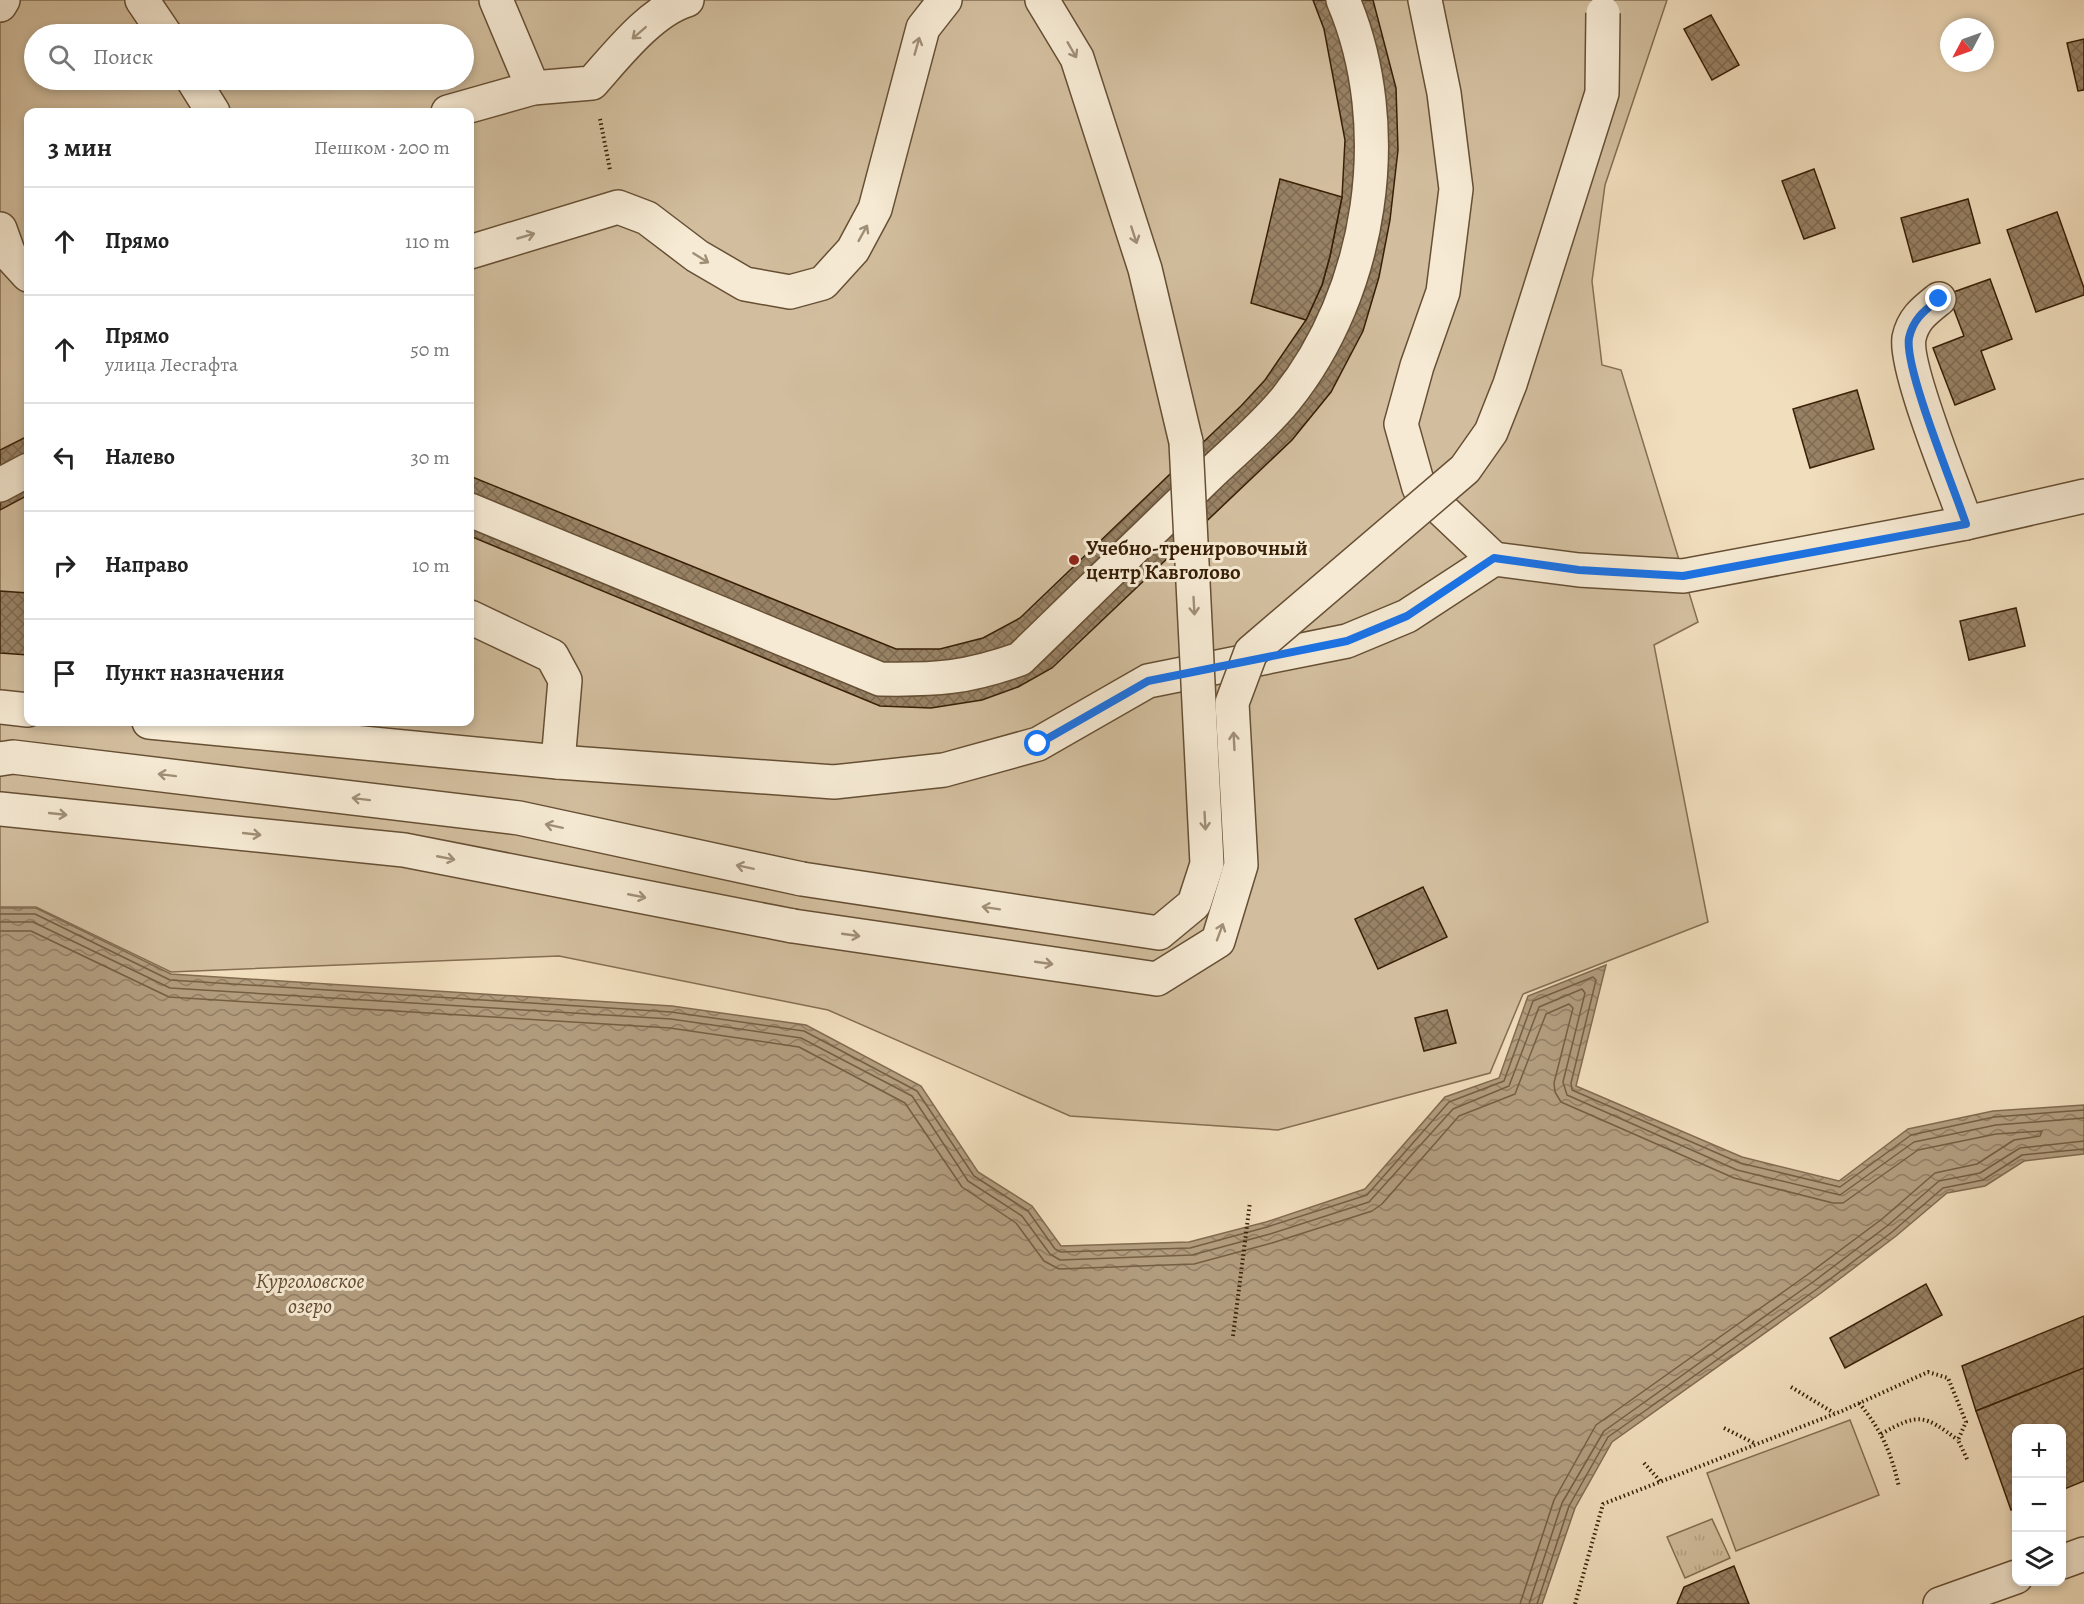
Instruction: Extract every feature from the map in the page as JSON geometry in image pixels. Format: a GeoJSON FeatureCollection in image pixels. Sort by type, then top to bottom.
{"type":"FeatureCollection","features":[{"type":"Feature","properties":{"kind":"street"},"geometry":{"type":"LineString","coordinates":[[0,5],[3,0]]}},
{"type":"Feature","properties":{"kind":"street"},"geometry":{"type":"LineString","coordinates":[[142,0],[158,24]]}},
{"type":"Feature","properties":{"kind":"street"},"geometry":{"type":"LineString","coordinates":[[496,0],[533,88]]}},
{"type":"Feature","properties":{"kind":"street"},"geometry":{"type":"LineString","coordinates":[[462,108],[533,88],[592,83],[636,35],[677,3],[687,0]]}},
{"type":"Feature","properties":{"kind":"street"},"geometry":{"type":"LineString","coordinates":[[474,251],[618,207],[647,218],[697,256],[745,284],[790,292],[823,283],[853,250],[875,209],[923,28],[945,0]]}},
{"type":"Feature","properties":{"kind":"street"},"geometry":{"type":"LineString","coordinates":[[0,759],[13,757],[519,818],[802,879],[1160,933],[1194,904],[1208,864],[1186,442],[1138,246],[1077,57],[1042,0]]}},
{"type":"Feature","properties":{"kind":"street"},"geometry":{"type":"LineString","coordinates":[[474,512],[880,679],[936,680],[978,674],[1020,659],[1286,400],[1324,344],[1348,285],[1362,232],[1371,165],[1370,115],[1363,64],[1343,0]]}},
{"type":"Feature","properties":{"kind":"street"},"geometry":{"type":"LineString","coordinates":[[1425,0],[1444,93],[1456,189],[1443,292],[1417,366],[1401,424],[1419,488],[1494,558],[1579,570],[1683,576],[1966,524],[2084,496]]}},
{"type":"Feature","properties":{"kind":"street"},"geometry":{"type":"LineString","coordinates":[[0,809],[404,850],[793,927],[1157,979],[1218,941],[1241,865],[1232,703],[1251,652],[1465,469],[1491,432],[1510,384],[1602,93],[1602,7]]}},
{"type":"Feature","properties":{"kind":"street"},"geometry":{"type":"LineString","coordinates":[[199,90],[210,108]]}},
{"type":"Feature","properties":{"kind":"street"},"geometry":{"type":"LineString","coordinates":[[0,229],[9,254],[24,271]]}},
{"type":"Feature","properties":{"kind":"street"},"geometry":{"type":"LineString","coordinates":[[1939,299],[1917,317],[1909,340],[1913,374],[1966,524]]}},
{"type":"Feature","properties":{"kind":"street"},"geometry":{"type":"LineString","coordinates":[[0,485],[24,472]]}},
{"type":"Feature","properties":{"kind":"street"},"geometry":{"type":"LineString","coordinates":[[190,726],[558,762],[834,782],[944,770],[1038,744],[1148,681],[1347,641],[1407,616],[1494,558]]}},
{"type":"Feature","properties":{"kind":"street"},"geometry":{"type":"LineString","coordinates":[[474,619],[552,656],[565,680],[558,762]]}},
{"type":"Feature","properties":{"kind":"street"},"geometry":{"type":"LineString","coordinates":[[0,707],[24,710]]}},
{"type":"Feature","properties":{"kind":"street"},"geometry":{"type":"LineString","coordinates":[[2066,1560],[2084,1554]]}},
{"type":"Feature","properties":{"kind":"street"},"geometry":{"type":"LineString","coordinates":[[1940,1604],[2012,1578]]}},
{"type":"Feature","properties":{"kind":"path"},"geometry":{"type":"LineString","coordinates":[[592,83],[618,207]]}},
{"type":"Feature","properties":{"kind":"path"},"geometry":{"type":"LineString","coordinates":[[1233,1336],[1250,1202]]}},
{"type":"Feature","properties":{"kind":"path"},"geometry":{"type":"LineString","coordinates":[[1575,1604],[1603,1504],[1835,1413],[1928,1372],[1948,1378],[1966,1422],[1958,1440]]}},
{"type":"Feature","properties":{"kind":"path"},"geometry":{"type":"LineString","coordinates":[[1791,1387],[1835,1413]]}},
{"type":"Feature","properties":{"kind":"path"},"geometry":{"type":"LineString","coordinates":[[1859,1403],[1881,1434],[1891,1454],[1899,1487]]}},
{"type":"Feature","properties":{"kind":"path"},"geometry":{"type":"LineString","coordinates":[[1881,1434],[1909,1418],[1932,1421],[1958,1440],[1968,1461]]}},
{"type":"Feature","properties":{"kind":"path"},"geometry":{"type":"LineString","coordinates":[[1724,1428],[1756,1444]]}},
{"type":"Feature","properties":{"kind":"path"},"geometry":{"type":"LineString","coordinates":[[1644,1463],[1661,1482]]}},
{"type":"Feature","properties":{"kind":"green space","name":"Учебно-тренировочный центр Кавголово"},"geometry":{"type":"Polygon","coordinates":[[[0,0],[1667,0],[1605,185],[1592,281],[1602,365],[1621,370],[1698,622],[1654,645],[1708,922],[1523,994],[1490,1073],[1278,1130],[1070,1116],[828,1010],[559,956],[171,972],[36,907],[0,907],[0,0]]]}},
{"type":"Feature","properties":{"kind":"green space"},"geometry":{"type":"Polygon","coordinates":[[[1850,1420],[1879,1495],[1736,1551],[1707,1473],[1850,1420]]]}},
{"type":"Feature","properties":{"kind":"green space"},"geometry":{"type":"Polygon","coordinates":[[[1712,1519],[1730,1558],[1685,1578],[1667,1537],[1712,1519]]]}},
{"type":"Feature","properties":{"kind":"water","name":"Курголовское озеро"},"geometry":{"type":"Polygon","coordinates":[[[0,908],[36,908],[171,974],[672,1006],[806,1025],[921,1086],[978,1172],[1032,1206],[1061,1246],[1189,1242],[1266,1222],[1365,1189],[1445,1097],[1499,1078],[1528,996],[1606,965],[1576,1086],[1742,1157],[1839,1181],[1908,1129],[1993,1111],[2084,1105],[2084,1154],[2024,1161],[1985,1186],[1947,1193],[1896,1236],[1821,1293],[1612,1442],[1575,1508],[1542,1604],[0,1604],[0,908]]]}},
{"type":"Feature","properties":{"kind":"building"},"geometry":{"type":"Polygon","coordinates":[[[1313,0],[1373,0],[1396,88],[1398,150],[1390,220],[1379,277],[1363,331],[1331,392],[1292,440],[1052,668],[1018,687],[982,700],[931,708],[880,706],[474,538],[474,478],[896,649],[940,649],[983,638],[1020,618],[1241,406],[1265,380],[1306,320],[1322,285],[1342,197],[1345,140],[1324,29],[1313,0]]]}},
{"type":"Feature","properties":{"kind":"building"},"geometry":{"type":"Polygon","coordinates":[[[1711,15],[1739,65],[1712,80],[1684,29],[1711,15]]]}},
{"type":"Feature","properties":{"kind":"building"},"geometry":{"type":"Polygon","coordinates":[[[2084,39],[2084,90],[2078,91],[2067,43],[2084,39]]]}},
{"type":"Feature","properties":{"kind":"building"},"geometry":{"type":"Polygon","coordinates":[[[1814,169],[1835,228],[1804,239],[1782,181],[1814,169]]]}},
{"type":"Feature","properties":{"kind":"building"},"geometry":{"type":"Polygon","coordinates":[[[1280,179],[1342,197],[1322,285],[1306,320],[1251,303],[1280,179]]]}},
{"type":"Feature","properties":{"kind":"building"},"geometry":{"type":"Polygon","coordinates":[[[1968,199],[1980,243],[1913,262],[1901,218],[1968,199]]]}},
{"type":"Feature","properties":{"kind":"building"},"geometry":{"type":"Polygon","coordinates":[[[2057,212],[2084,288],[2084,295],[2036,312],[2007,230],[2057,212]]]}},
{"type":"Feature","properties":{"kind":"building"},"geometry":{"type":"Polygon","coordinates":[[[1990,279],[2012,339],[1981,351],[1995,389],[1955,405],[1933,348],[1964,336],[1948,294],[1990,279]]]}},
{"type":"Feature","properties":{"kind":"building"},"geometry":{"type":"Polygon","coordinates":[[[1857,390],[1874,449],[1810,468],[1793,409],[1857,390]]]}},
{"type":"Feature","properties":{"kind":"building"},"geometry":{"type":"Polygon","coordinates":[[[24,438],[24,497],[0,510],[0,450],[24,438]]]}},
{"type":"Feature","properties":{"kind":"building"},"geometry":{"type":"Polygon","coordinates":[[[0,591],[24,593],[24,655],[0,653],[0,591]]]}},
{"type":"Feature","properties":{"kind":"building"},"geometry":{"type":"Polygon","coordinates":[[[2016,608],[2025,646],[1969,660],[1960,621],[2016,608]]]}},
{"type":"Feature","properties":{"kind":"building"},"geometry":{"type":"Polygon","coordinates":[[[1423,887],[1447,937],[1378,969],[1355,919],[1423,887]]]}},
{"type":"Feature","properties":{"kind":"building"},"geometry":{"type":"Polygon","coordinates":[[[1447,1010],[1456,1043],[1424,1051],[1415,1018],[1447,1010]]]}},
{"type":"Feature","properties":{"kind":"building"},"geometry":{"type":"Polygon","coordinates":[[[1926,1284],[1942,1315],[1845,1368],[1830,1338],[1926,1284]]]}},
{"type":"Feature","properties":{"kind":"building"},"geometry":{"type":"Polygon","coordinates":[[[2084,1316],[2084,1368],[1976,1411],[1962,1366],[2084,1316]]]}},
{"type":"Feature","properties":{"kind":"building"},"geometry":{"type":"Polygon","coordinates":[[[2084,1368],[2084,1481],[2066,1488],[2066,1424],[2012,1424],[2011,1510],[1976,1411],[2084,1368]]]}},
{"type":"Feature","properties":{"kind":"building"},"geometry":{"type":"Polygon","coordinates":[[[1734,1566],[1749,1604],[1677,1604],[1684,1587],[1734,1566]]]}},
{"type":"Feature","properties":{"kind":"place","name":"Учебно-тренировочный центр Кавголово"},"geometry":{"type":"Point","coordinates":[1074,560]}},
{"type":"Feature","properties":{"kind":"route"},"geometry":{"type":"LineString","coordinates":[[1038,744],[1148,681],[1347,641],[1407,616],[1494,558],[1579,570],[1683,576],[1966,524],[1913,374],[1909,340],[1917,317],[1939,299]]}}]}
